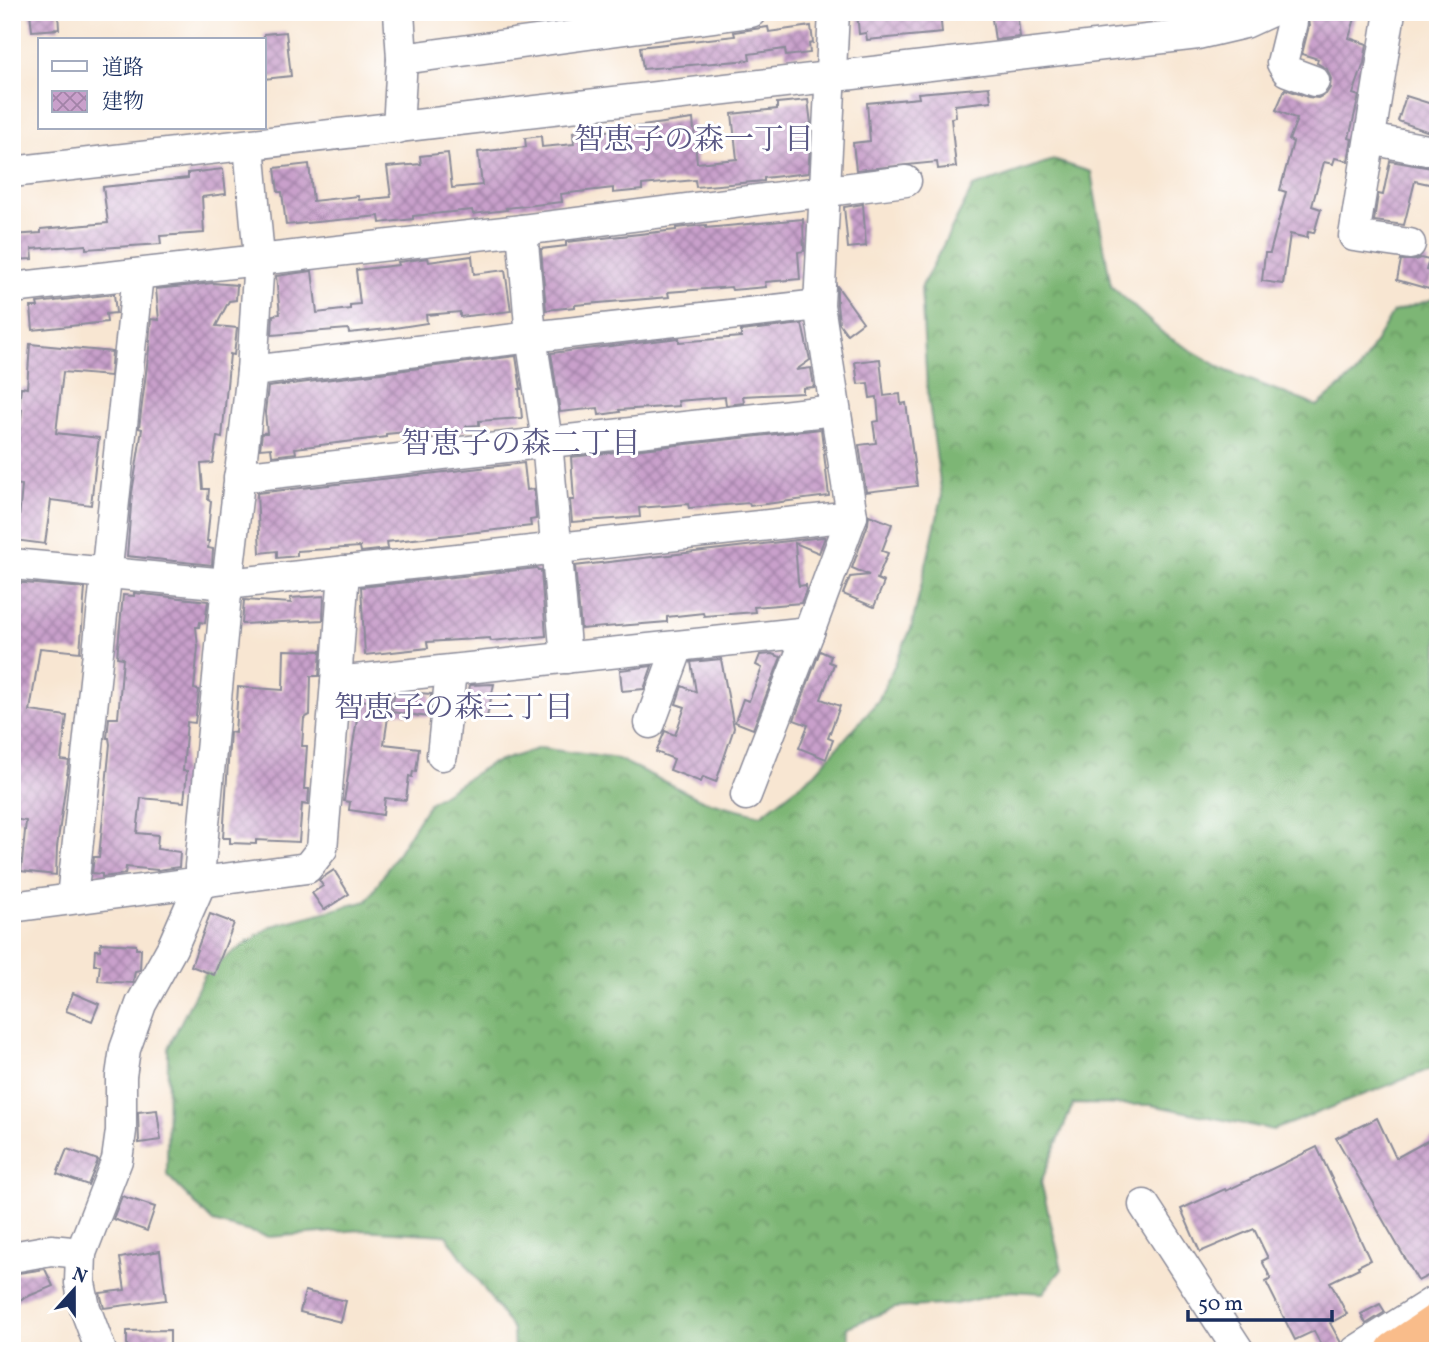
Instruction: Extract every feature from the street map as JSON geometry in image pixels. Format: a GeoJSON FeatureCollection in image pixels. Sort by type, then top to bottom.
{"type":"FeatureCollection","features":[{"type":"Feature","properties":{"kind":"highway"},"geometry":{"type":"LineString","coordinates":[[1395,1351],[1438,1322]]}},
{"type":"Feature","properties":{"kind":"street"},"geometry":{"type":"LineString","coordinates":[[398,128],[402,59],[399,12]]}},
{"type":"Feature","properties":{"kind":"street"},"geometry":{"type":"LineString","coordinates":[[402,59],[751,12]]}},
{"type":"Feature","properties":{"kind":"street"},"geometry":{"type":"LineString","coordinates":[[746,795],[852,516],[819,305],[834,12]]}},
{"type":"Feature","properties":{"kind":"street"},"geometry":{"type":"LineString","coordinates":[[12,172],[1198,34],[1245,23],[1269,12]]}},
{"type":"Feature","properties":{"kind":"street"},"geometry":{"type":"LineString","coordinates":[[1289,12],[1292,22],[1282,63],[1287,71],[1314,81]]}},
{"type":"Feature","properties":{"kind":"street"},"geometry":{"type":"LineString","coordinates":[[1390,12],[1354,236],[1410,244]]}},
{"type":"Feature","properties":{"kind":"street"},"geometry":{"type":"LineString","coordinates":[[1370,139],[1427,150]]}},
{"type":"Feature","properties":{"kind":"street"},"geometry":{"type":"LineString","coordinates":[[101,1351],[85,1308],[80,1283],[81,1253],[117,1160],[125,1049],[141,1004],[173,948],[201,882],[200,866],[227,584],[252,371],[259,258],[250,145]]}},
{"type":"Feature","properties":{"kind":"street"},"geometry":{"type":"LineString","coordinates":[[13,295],[138,274],[259,258],[522,230],[906,181]]}},
{"type":"Feature","properties":{"kind":"street"},"geometry":{"type":"LineString","coordinates":[[522,230],[531,337],[547,441],[566,658]]}},
{"type":"Feature","properties":{"kind":"street"},"geometry":{"type":"LineString","coordinates":[[72,898],[138,274]]}},
{"type":"Feature","properties":{"kind":"street"},"geometry":{"type":"LineString","coordinates":[[252,371],[819,305]]}},
{"type":"Feature","properties":{"kind":"street"},"geometry":{"type":"LineString","coordinates":[[239,477],[835,410]]}},
{"type":"Feature","properties":{"kind":"street"},"geometry":{"type":"LineString","coordinates":[[12,564],[227,584],[852,516]]}},
{"type":"Feature","properties":{"kind":"street"},"geometry":{"type":"LineString","coordinates":[[12,925],[30,917],[23,905],[307,868],[322,849],[344,571]]}},
{"type":"Feature","properties":{"kind":"street"},"geometry":{"type":"LineString","coordinates":[[336,682],[809,632]]}},
{"type":"Feature","properties":{"kind":"street"},"geometry":{"type":"LineString","coordinates":[[650,723],[678,647]]}},
{"type":"Feature","properties":{"kind":"street"},"geometry":{"type":"LineString","coordinates":[[442,755],[451,671]]}},
{"type":"Feature","properties":{"kind":"street"},"geometry":{"type":"LineString","coordinates":[[1144,1205],[1239,1351]]}},
{"type":"Feature","properties":{"kind":"street"},"geometry":{"type":"LineString","coordinates":[[12,1257],[51,1250],[81,1253]]}},
{"type":"Feature","properties":{"kind":"street"},"geometry":{"type":"LineString","coordinates":[[1356,1351],[1438,1298]]}},
{"type":"Feature","properties":{"kind":"green space"},"geometry":{"type":"Polygon","coordinates":[[[1053,160],[1091,172],[1111,286],[1165,335],[1227,371],[1317,406],[1358,372],[1393,312],[1433,299],[1438,281],[1438,1066],[1273,1130],[1151,1105],[1073,1104],[1041,1182],[1062,1269],[1043,1293],[1011,1291],[956,1304],[895,1308],[847,1327],[852,1351],[514,1351],[513,1330],[446,1235],[361,1230],[269,1237],[213,1222],[167,1175],[168,1048],[207,970],[272,926],[367,901],[429,803],[490,764],[540,748],[618,759],[702,800],[761,815],[815,773],[878,701],[911,629],[942,497],[927,388],[921,288],[973,187],[1053,160]]]}},
{"type":"Feature","properties":{"kind":"building"},"geometry":{"type":"Polygon","coordinates":[[[30,12],[58,12],[59,29],[32,31],[30,12]]]}},
{"type":"Feature","properties":{"kind":"building"},"geometry":{"type":"Polygon","coordinates":[[[857,12],[940,12],[942,33],[867,40],[866,33],[859,34],[857,12]]]}},
{"type":"Feature","properties":{"kind":"building"},"geometry":{"type":"Polygon","coordinates":[[[991,12],[1017,12],[1020,37],[995,40],[991,12]]]}},
{"type":"Feature","properties":{"kind":"building"},"geometry":{"type":"Polygon","coordinates":[[[1307,12],[1357,12],[1349,38],[1367,44],[1364,63],[1353,94],[1359,96],[1349,138],[1352,139],[1348,161],[1335,158],[1333,164],[1324,162],[1312,206],[1321,209],[1314,233],[1308,232],[1307,238],[1290,234],[1283,284],[1262,281],[1265,253],[1270,253],[1286,192],[1280,190],[1293,142],[1289,140],[1297,119],[1276,110],[1285,89],[1318,98],[1326,94],[1331,79],[1327,69],[1317,63],[1318,59],[1302,54],[1309,26],[1307,12]]]}},
{"type":"Feature","properties":{"kind":"building"},"geometry":{"type":"Polygon","coordinates":[[[811,26],[813,43],[809,44],[810,53],[786,56],[785,49],[749,54],[750,60],[643,69],[640,47],[735,36],[734,32],[768,27],[769,32],[811,26]]]}},
{"type":"Feature","properties":{"kind":"building"},"geometry":{"type":"Polygon","coordinates":[[[286,32],[291,76],[266,79],[264,34],[286,32]]]}},
{"type":"Feature","properties":{"kind":"building"},"geometry":{"type":"Polygon","coordinates":[[[989,87],[991,101],[955,105],[956,117],[951,118],[956,167],[938,169],[937,162],[856,170],[853,143],[870,141],[867,103],[919,98],[918,93],[989,87]]]}},
{"type":"Feature","properties":{"kind":"building"},"geometry":{"type":"Polygon","coordinates":[[[1406,96],[1438,106],[1438,135],[1398,121],[1406,96]]]}},
{"type":"Feature","properties":{"kind":"building"},"geometry":{"type":"Polygon","coordinates":[[[808,100],[811,124],[807,124],[810,147],[808,173],[764,178],[764,181],[696,187],[695,180],[642,185],[642,190],[613,193],[613,188],[561,194],[562,202],[473,214],[472,210],[413,216],[413,219],[380,223],[379,216],[286,225],[282,192],[278,192],[275,168],[309,164],[313,201],[358,196],[359,200],[391,197],[387,167],[421,164],[420,156],[448,153],[452,188],[482,185],[478,152],[526,147],[525,138],[541,136],[542,147],[574,144],[573,132],[598,129],[599,132],[693,119],[697,163],[737,159],[732,114],[777,109],[777,103],[808,100]]]}},
{"type":"Feature","properties":{"kind":"building"},"geometry":{"type":"Polygon","coordinates":[[[1390,161],[1438,169],[1438,186],[1415,181],[1404,225],[1374,221],[1378,194],[1383,195],[1390,161]]]}},
{"type":"Feature","properties":{"kind":"building"},"geometry":{"type":"Polygon","coordinates":[[[223,169],[226,194],[202,197],[204,233],[160,236],[161,244],[32,249],[33,259],[12,260],[12,235],[41,233],[41,229],[108,223],[103,187],[188,178],[188,173],[223,169]]]}},
{"type":"Feature","properties":{"kind":"building"},"geometry":{"type":"Polygon","coordinates":[[[863,204],[866,246],[848,248],[844,207],[863,204]]]}},
{"type":"Feature","properties":{"kind":"building"},"geometry":{"type":"Polygon","coordinates":[[[803,219],[804,251],[798,252],[800,279],[765,282],[766,287],[668,292],[669,297],[546,310],[541,249],[566,246],[566,242],[676,228],[706,225],[706,228],[803,219]]]}},
{"type":"Feature","properties":{"kind":"building"},"geometry":{"type":"Polygon","coordinates":[[[472,256],[474,274],[505,270],[511,311],[460,317],[460,312],[426,315],[427,323],[349,333],[348,329],[272,335],[273,315],[280,314],[276,276],[312,271],[317,313],[350,309],[350,305],[360,304],[356,270],[399,265],[398,262],[428,258],[429,262],[472,256]]]}},
{"type":"Feature","properties":{"kind":"building"},"geometry":{"type":"Polygon","coordinates":[[[1401,260],[1429,260],[1426,270],[1433,272],[1429,289],[1397,280],[1401,260]]]}},
{"type":"Feature","properties":{"kind":"building"},"geometry":{"type":"Polygon","coordinates":[[[213,283],[237,285],[236,300],[229,301],[216,326],[237,328],[234,355],[230,354],[222,438],[217,437],[213,463],[201,464],[203,489],[209,489],[208,500],[211,501],[207,541],[208,548],[213,549],[212,565],[127,556],[132,493],[142,429],[139,428],[151,319],[159,320],[156,289],[213,283]]]}},
{"type":"Feature","properties":{"kind":"building"},"geometry":{"type":"Polygon","coordinates":[[[837,286],[863,322],[847,334],[839,323],[837,286]]]}},
{"type":"Feature","properties":{"kind":"building"},"geometry":{"type":"Polygon","coordinates":[[[114,294],[116,313],[106,314],[107,322],[33,330],[31,307],[38,307],[37,303],[114,294]]]}},
{"type":"Feature","properties":{"kind":"building"},"geometry":{"type":"Polygon","coordinates":[[[802,324],[810,360],[796,370],[811,368],[814,387],[803,388],[803,393],[743,396],[744,403],[726,405],[725,397],[678,401],[679,406],[619,410],[620,412],[599,415],[598,408],[560,412],[551,353],[679,338],[679,342],[741,337],[741,331],[802,324]]]}},
{"type":"Feature","properties":{"kind":"building"},"geometry":{"type":"Polygon","coordinates":[[[30,344],[112,352],[110,376],[63,372],[56,433],[99,438],[91,505],[51,500],[45,544],[14,540],[22,485],[14,484],[22,409],[19,408],[21,387],[27,388],[30,344]]]}},
{"type":"Feature","properties":{"kind":"building"},"geometry":{"type":"Polygon","coordinates":[[[516,356],[522,418],[479,421],[479,425],[466,426],[467,431],[427,434],[427,430],[386,434],[386,437],[295,448],[296,453],[272,456],[271,448],[260,449],[262,433],[267,433],[265,412],[268,387],[516,356]]]}},
{"type":"Feature","properties":{"kind":"building"},"geometry":{"type":"Polygon","coordinates":[[[880,359],[884,396],[900,394],[901,404],[906,403],[917,486],[866,492],[859,445],[876,443],[873,422],[879,421],[877,397],[870,398],[868,383],[858,384],[855,362],[880,359]]]}},
{"type":"Feature","properties":{"kind":"building"},"geometry":{"type":"Polygon","coordinates":[[[821,429],[829,496],[750,506],[749,503],[689,508],[688,504],[639,508],[640,517],[572,522],[570,500],[574,500],[571,457],[821,429]]]}},
{"type":"Feature","properties":{"kind":"building"},"geometry":{"type":"Polygon","coordinates":[[[524,463],[527,490],[534,489],[536,519],[530,520],[531,526],[387,542],[388,549],[361,552],[360,547],[297,551],[297,556],[277,558],[277,551],[260,553],[257,493],[524,463]]]}},
{"type":"Feature","properties":{"kind":"building"},"geometry":{"type":"Polygon","coordinates":[[[869,515],[892,524],[882,551],[888,553],[877,579],[884,582],[874,607],[843,594],[850,577],[869,575],[852,568],[869,515]]]}},
{"type":"Feature","properties":{"kind":"building"},"geometry":{"type":"Polygon","coordinates":[[[825,537],[819,553],[795,543],[799,586],[806,585],[801,603],[754,607],[755,612],[704,616],[703,613],[667,617],[667,622],[581,629],[575,566],[825,537]]]}},
{"type":"Feature","properties":{"kind":"building"},"geometry":{"type":"Polygon","coordinates":[[[537,568],[541,570],[546,636],[491,641],[490,638],[427,642],[428,648],[365,655],[361,587],[537,568]]]}},
{"type":"Feature","properties":{"kind":"building"},"geometry":{"type":"Polygon","coordinates":[[[12,582],[85,588],[80,652],[40,648],[30,711],[67,716],[61,760],[69,761],[57,847],[56,875],[21,871],[26,821],[12,819],[12,582]]]}},
{"type":"Feature","properties":{"kind":"building"},"geometry":{"type":"Polygon","coordinates":[[[134,593],[208,601],[205,623],[200,622],[199,627],[196,627],[198,647],[194,689],[199,690],[195,723],[187,722],[183,771],[187,771],[184,802],[141,798],[137,833],[158,835],[157,849],[180,852],[179,867],[158,870],[126,867],[125,874],[102,877],[102,874],[92,873],[94,857],[99,857],[110,744],[107,738],[109,718],[118,718],[123,658],[117,657],[123,595],[134,596],[134,593]]]}},
{"type":"Feature","properties":{"kind":"building"},"geometry":{"type":"Polygon","coordinates":[[[324,596],[323,620],[242,624],[244,600],[291,603],[290,598],[324,596]]]}},
{"type":"Feature","properties":{"kind":"building"},"geometry":{"type":"Polygon","coordinates":[[[284,650],[321,651],[319,676],[311,676],[310,715],[304,718],[302,746],[307,746],[304,789],[309,789],[308,805],[302,804],[299,842],[256,840],[256,844],[230,843],[230,838],[223,838],[230,732],[235,733],[238,687],[283,690],[284,650]]]}},
{"type":"Feature","properties":{"kind":"building"},"geometry":{"type":"Polygon","coordinates":[[[820,651],[831,656],[829,662],[834,664],[821,699],[840,706],[828,738],[833,740],[826,759],[799,748],[808,725],[794,720],[820,651]]]}},
{"type":"Feature","properties":{"kind":"building"},"geometry":{"type":"Polygon","coordinates":[[[772,654],[781,657],[753,729],[735,722],[743,699],[749,701],[762,668],[756,665],[760,655],[772,654]]]}},
{"type":"Feature","properties":{"kind":"building"},"geometry":{"type":"Polygon","coordinates":[[[721,659],[734,728],[716,782],[703,777],[701,782],[670,770],[674,759],[656,752],[665,731],[675,735],[685,707],[676,704],[682,686],[696,692],[691,662],[721,659]]]}},
{"type":"Feature","properties":{"kind":"building"},"geometry":{"type":"Polygon","coordinates":[[[652,666],[644,689],[622,691],[620,670],[652,666]]]}},
{"type":"Feature","properties":{"kind":"building"},"geometry":{"type":"Polygon","coordinates":[[[494,684],[487,717],[465,712],[470,685],[494,684]]]}},
{"type":"Feature","properties":{"kind":"building"},"geometry":{"type":"Polygon","coordinates":[[[405,692],[431,694],[429,717],[392,712],[394,694],[405,695],[405,692]]]}},
{"type":"Feature","properties":{"kind":"building"},"geometry":{"type":"Polygon","coordinates":[[[368,696],[391,697],[384,744],[419,748],[416,772],[413,771],[412,777],[409,776],[406,800],[385,798],[383,815],[349,810],[350,802],[344,801],[360,700],[368,701],[368,696]]]}},
{"type":"Feature","properties":{"kind":"building"},"geometry":{"type":"Polygon","coordinates":[[[334,870],[349,894],[324,910],[312,893],[323,886],[319,880],[334,870]]]}},
{"type":"Feature","properties":{"kind":"building"},"geometry":{"type":"Polygon","coordinates":[[[210,914],[234,923],[214,975],[191,966],[210,914]]]}},
{"type":"Feature","properties":{"kind":"building"},"geometry":{"type":"Polygon","coordinates":[[[101,943],[136,945],[136,949],[141,949],[140,970],[135,971],[133,983],[98,981],[100,965],[94,965],[95,950],[100,950],[101,943]]]}},
{"type":"Feature","properties":{"kind":"building"},"geometry":{"type":"Polygon","coordinates":[[[73,993],[99,1004],[92,1021],[66,1011],[73,993]]]}},
{"type":"Feature","properties":{"kind":"building"},"geometry":{"type":"Polygon","coordinates":[[[157,1110],[161,1140],[139,1143],[138,1112],[157,1110]]]}},
{"type":"Feature","properties":{"kind":"building"},"geometry":{"type":"Polygon","coordinates":[[[1377,1118],[1396,1158],[1438,1135],[1438,1271],[1418,1281],[1336,1138],[1377,1118]]]}},
{"type":"Feature","properties":{"kind":"building"},"geometry":{"type":"Polygon","coordinates":[[[1317,1147],[1370,1260],[1330,1282],[1347,1314],[1330,1323],[1341,1343],[1339,1351],[1324,1351],[1314,1331],[1295,1340],[1266,1282],[1271,1279],[1262,1261],[1268,1258],[1254,1229],[1200,1252],[1181,1209],[1225,1189],[1226,1191],[1317,1147]]]}},
{"type":"Feature","properties":{"kind":"building"},"geometry":{"type":"Polygon","coordinates":[[[67,1149],[98,1160],[88,1185],[57,1174],[67,1149]]]}},
{"type":"Feature","properties":{"kind":"building"},"geometry":{"type":"Polygon","coordinates":[[[122,1196],[155,1207],[147,1231],[113,1219],[122,1196]]]}},
{"type":"Feature","properties":{"kind":"building"},"geometry":{"type":"Polygon","coordinates":[[[160,1251],[166,1300],[104,1308],[100,1293],[125,1290],[120,1258],[160,1251]]]}},
{"type":"Feature","properties":{"kind":"building"},"geometry":{"type":"Polygon","coordinates":[[[45,1269],[53,1286],[12,1303],[12,1274],[45,1269]]]}},
{"type":"Feature","properties":{"kind":"building"},"geometry":{"type":"Polygon","coordinates":[[[305,1291],[346,1301],[341,1322],[300,1312],[305,1291]]]}},
{"type":"Feature","properties":{"kind":"building"},"geometry":{"type":"Polygon","coordinates":[[[1380,1304],[1385,1312],[1366,1324],[1361,1314],[1380,1304]]]}},
{"type":"Feature","properties":{"kind":"building"},"geometry":{"type":"Polygon","coordinates":[[[170,1330],[170,1351],[127,1351],[127,1331],[170,1330]]]}},
{"type":"Feature","properties":{"kind":"district","name":"智恵子の森一丁目"},"geometry":{"type":"Point","coordinates":[694,141]}},
{"type":"Feature","properties":{"kind":"district","name":"智恵子の森二丁目"},"geometry":{"type":"Point","coordinates":[521,445]}},
{"type":"Feature","properties":{"kind":"district","name":"智恵子の森三丁目"},"geometry":{"type":"Point","coordinates":[454,709]}}]}
